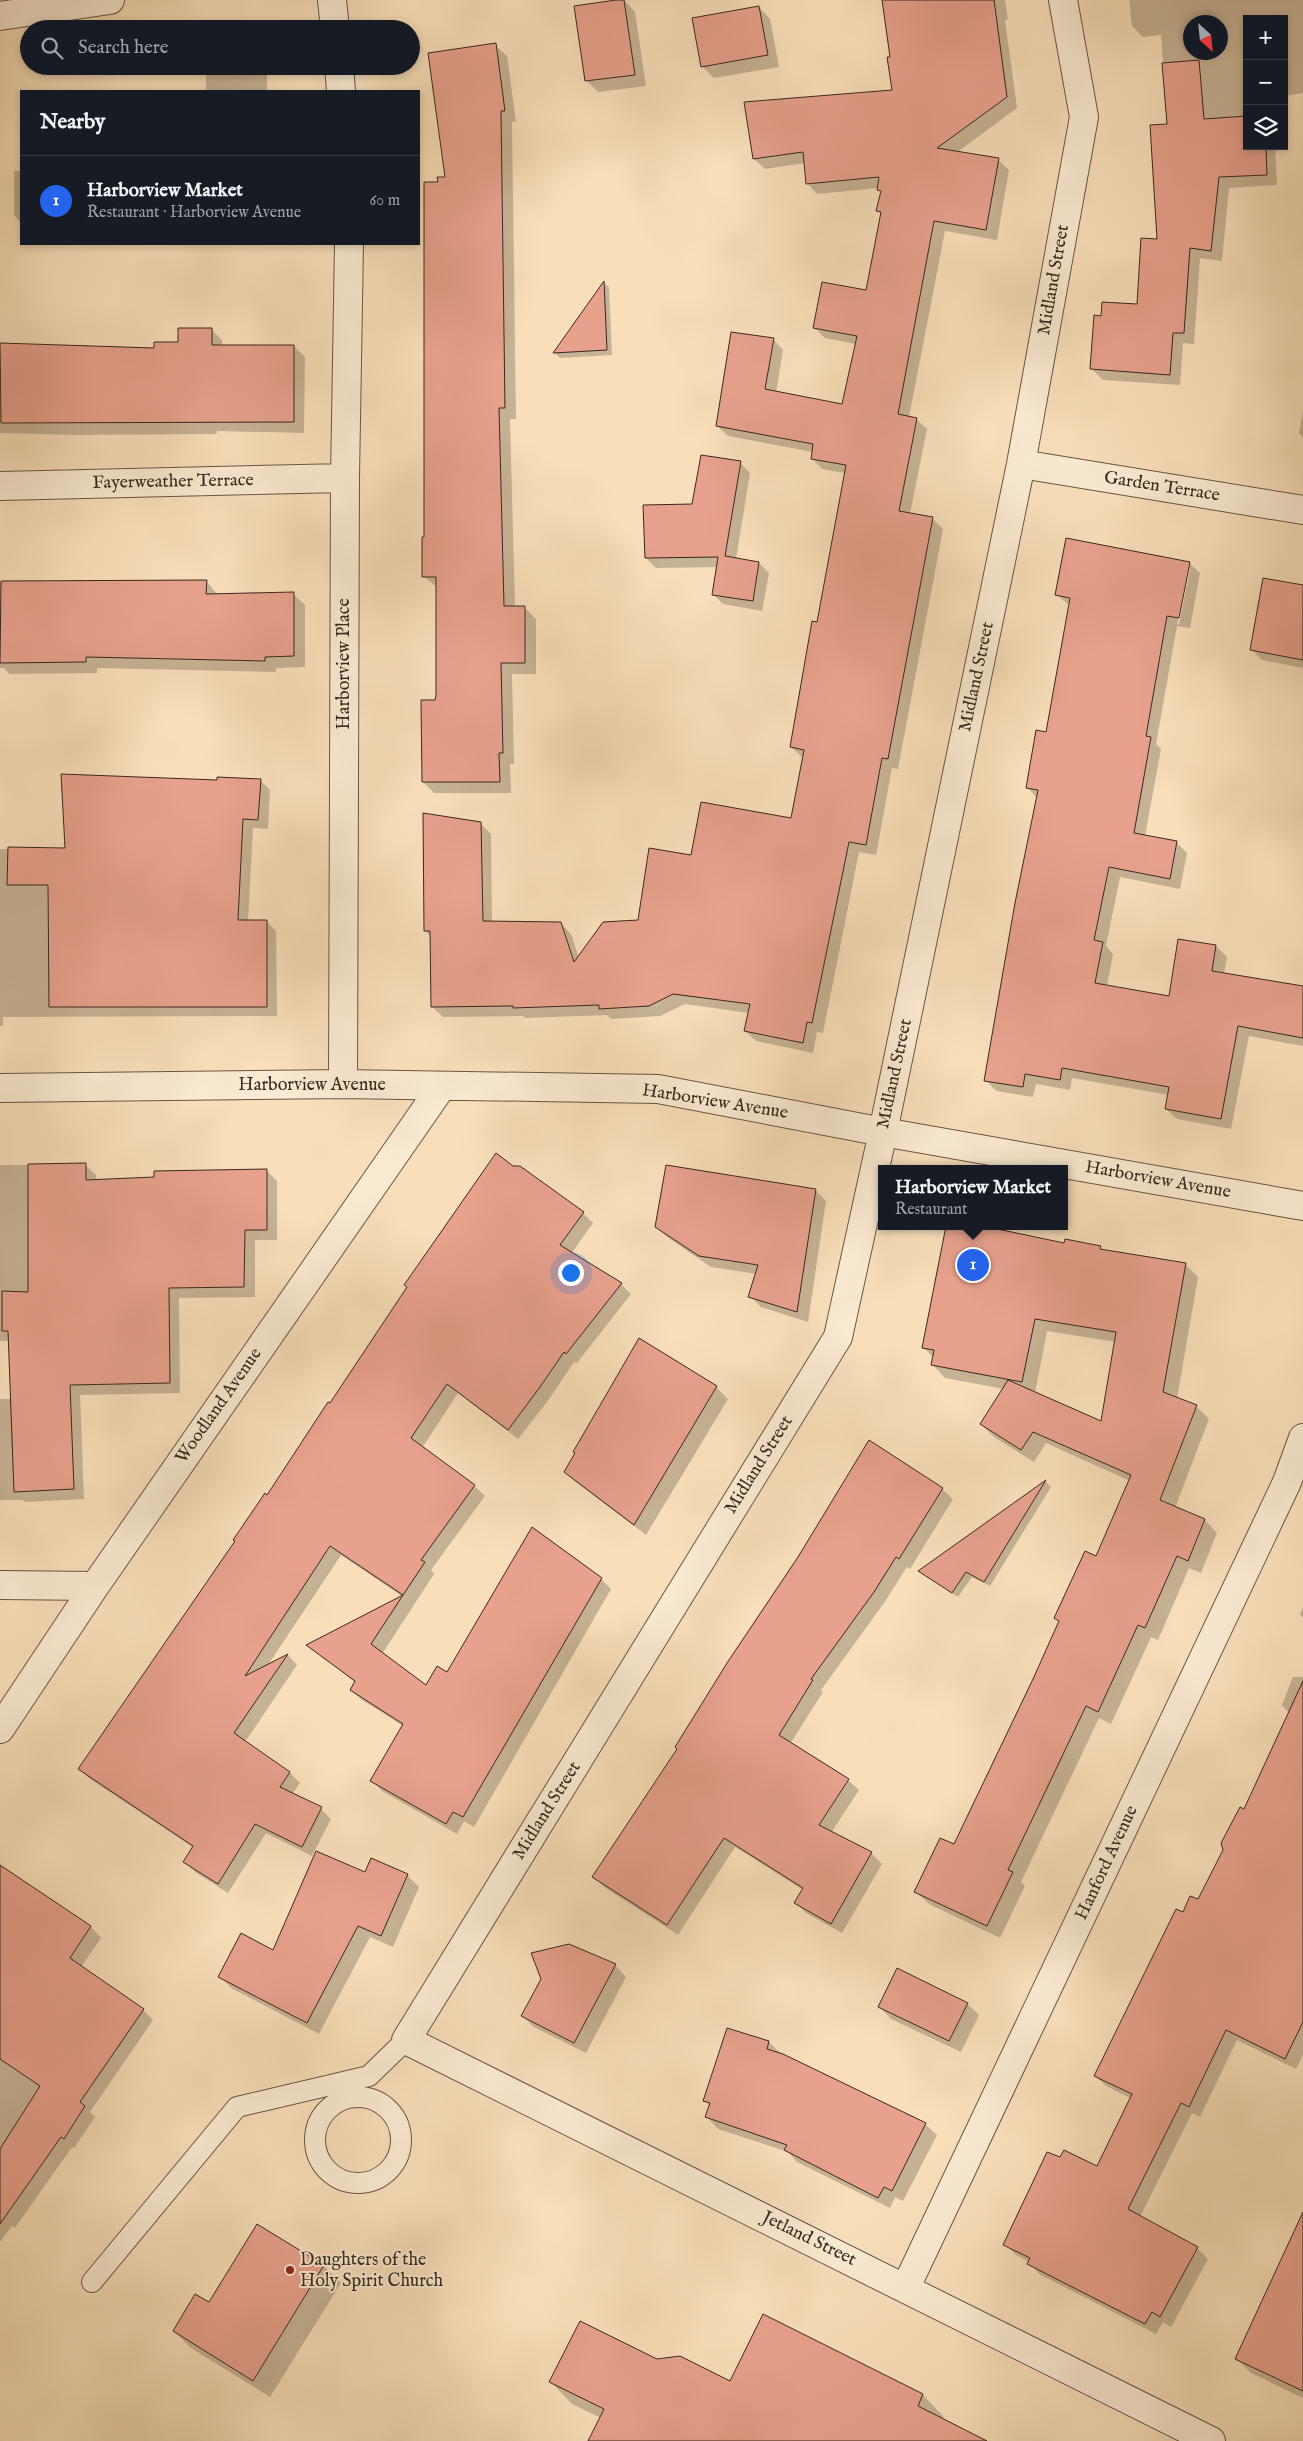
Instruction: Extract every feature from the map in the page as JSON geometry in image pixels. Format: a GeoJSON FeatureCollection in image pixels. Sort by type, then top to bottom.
{"type":"FeatureCollection","features":[{"type":"Feature","properties":{"kind":"street"},"geometry":{"type":"LineString","coordinates":[[0,16],[110,0]]}},
{"type":"Feature","properties":{"kind":"street"},"geometry":{"type":"LineString","coordinates":[[332,0],[334,20]]}},
{"type":"Feature","properties":{"kind":"street","name":"Midland Street"},"geometry":{"type":"LineString","coordinates":[[406,2040],[838,1337],[883,1132],[1021,464],[1084,117],[1063,0]]}},
{"type":"Feature","properties":{"kind":"street"},"geometry":{"type":"LineString","coordinates":[[340,75],[342,90]]}},
{"type":"Feature","properties":{"kind":"street","name":"Harborview Place"},"geometry":{"type":"LineString","coordinates":[[343,1084],[345,478],[349,245]]}},
{"type":"Feature","properties":{"kind":"street","name":"Garden Terrace"},"geometry":{"type":"LineString","coordinates":[[1021,464],[1303,510]]}},
{"type":"Feature","properties":{"kind":"street","name":"Fayerweather Terrace"},"geometry":{"type":"LineString","coordinates":[[0,486],[345,478]]}},
{"type":"Feature","properties":{"kind":"street","name":"Harborview Avenue"},"geometry":{"type":"LineString","coordinates":[[0,1088],[343,1084],[658,1089],[883,1132],[1303,1206]]}},
{"type":"Feature","properties":{"kind":"street","name":"Woodland Avenue"},"geometry":{"type":"LineString","coordinates":[[0,1728],[95,1586],[442,1086]]}},
{"type":"Feature","properties":{"kind":"street","name":"Hanford Avenue"},"geometry":{"type":"LineString","coordinates":[[906,2287],[1287,1482],[1303,1438]]}},
{"type":"Feature","properties":{"kind":"street"},"geometry":{"type":"LineString","coordinates":[[0,1585],[95,1586]]}},
{"type":"Feature","properties":{"kind":"street","name":"Jetland Street"},"geometry":{"type":"LineString","coordinates":[[406,2040],[906,2287],[1211,2441]]}},
{"type":"Feature","properties":{"kind":"lane"},"geometry":{"type":"LineString","coordinates":[[92,2282],[237,2107],[334,2092],[369,2076],[406,2040]]}},
{"type":"Feature","properties":{"kind":"lane"},"geometry":{"type":"LineString","coordinates":[[334,2092],[353,2097],[368,2098],[382,2104],[392,2113],[399,2125],[402,2139],[400,2153],[394,2165],[384,2175],[372,2182],[358,2184],[344,2182],[332,2175],[321,2165],[315,2151],[314,2136],[318,2122],[327,2110],[334,2092]]}},
{"type":"Feature","properties":{"kind":"building"},"geometry":{"type":"Polygon","coordinates":[[[624,0],[635,75],[585,81],[574,6],[624,0]]]}},
{"type":"Feature","properties":{"kind":"building"},"geometry":{"type":"Polygon","coordinates":[[[882,0],[994,0],[1007,97],[937,148],[999,158],[986,230],[934,221],[898,414],[917,418],[899,511],[933,517],[888,759],[882,758],[866,845],[849,842],[812,1023],[807,1022],[803,1043],[744,1031],[750,1004],[673,994],[649,1006],[599,1009],[599,1005],[513,1008],[513,1006],[431,1007],[430,931],[424,931],[423,813],[481,822],[483,921],[561,922],[574,962],[603,922],[638,920],[649,848],[691,855],[701,802],[791,818],[804,750],[790,747],[812,621],[817,622],[846,465],[811,459],[813,444],[716,426],[731,332],[774,338],[765,389],[842,404],[857,336],[813,328],[822,282],[866,290],[881,212],[876,211],[881,191],[877,190],[879,177],[806,184],[803,152],[753,159],[744,102],[892,90],[887,57],[890,57],[882,0]]]}},
{"type":"Feature","properties":{"kind":"building"},"geometry":{"type":"Polygon","coordinates":[[[759,6],[768,55],[701,67],[692,18],[759,6]]]}},
{"type":"Feature","properties":{"kind":"building"},"geometry":{"type":"Polygon","coordinates":[[[496,43],[505,111],[501,111],[505,408],[499,408],[504,606],[525,606],[525,663],[501,663],[503,753],[499,753],[500,782],[422,782],[421,700],[435,700],[436,695],[436,577],[422,577],[422,537],[424,537],[424,182],[438,182],[437,177],[445,177],[428,53],[496,43]]]}},
{"type":"Feature","properties":{"kind":"building"},"geometry":{"type":"Polygon","coordinates":[[[1199,60],[1204,119],[1243,116],[1243,150],[1266,150],[1267,175],[1219,177],[1211,251],[1190,248],[1184,333],[1173,333],[1170,375],[1090,369],[1094,315],[1101,316],[1102,302],[1137,304],[1141,238],[1157,239],[1150,125],[1167,124],[1162,63],[1199,60]]]}},
{"type":"Feature","properties":{"kind":"building"},"geometry":{"type":"Polygon","coordinates":[[[604,281],[607,350],[553,353],[604,281]]]}},
{"type":"Feature","properties":{"kind":"building"},"geometry":{"type":"Polygon","coordinates":[[[178,328],[212,328],[212,345],[294,345],[294,422],[1,423],[0,343],[154,348],[154,342],[178,342],[178,328]]]}},
{"type":"Feature","properties":{"kind":"building"},"geometry":{"type":"Polygon","coordinates":[[[701,455],[741,461],[725,556],[759,562],[753,601],[712,595],[718,557],[645,558],[643,505],[692,504],[701,455]]]}},
{"type":"Feature","properties":{"kind":"building"},"geometry":{"type":"Polygon","coordinates":[[[1066,538],[1190,562],[1179,618],[1167,616],[1146,736],[1151,737],[1134,833],[1177,841],[1170,879],[1109,867],[1094,940],[1103,942],[1095,983],[1169,996],[1178,939],[1216,945],[1212,971],[1303,986],[1303,1038],[1238,1026],[1221,1119],[1165,1109],[1169,1087],[1062,1068],[1060,1080],[1025,1074],[1023,1087],[984,1081],[1015,903],[1038,790],[1026,788],[1036,730],[1046,732],[1070,598],[1055,595],[1066,538]]]}},
{"type":"Feature","properties":{"kind":"building"},"geometry":{"type":"Polygon","coordinates":[[[1263,578],[1303,585],[1303,660],[1250,650],[1263,578]]]}},
{"type":"Feature","properties":{"kind":"building"},"geometry":{"type":"Polygon","coordinates":[[[207,580],[206,594],[294,592],[294,656],[265,657],[265,661],[86,657],[86,662],[0,663],[1,581],[207,580]]]}},
{"type":"Feature","properties":{"kind":"building"},"geometry":{"type":"Polygon","coordinates":[[[61,774],[217,780],[217,777],[261,779],[258,820],[243,819],[238,920],[267,920],[267,1007],[49,1007],[48,885],[7,885],[8,847],[65,848],[61,774]]]}},
{"type":"Feature","properties":{"kind":"building"},"geometry":{"type":"Polygon","coordinates":[[[496,1153],[513,1166],[520,1166],[584,1212],[560,1245],[622,1283],[566,1354],[564,1352],[508,1430],[447,1384],[411,1438],[475,1485],[421,1560],[425,1562],[403,1595],[330,1546],[245,1676],[288,1654],[234,1733],[290,1772],[280,1787],[322,1807],[302,1847],[255,1824],[218,1884],[183,1862],[193,1846],[78,1769],[235,1541],[233,1540],[265,1493],[267,1495],[328,1402],[330,1403],[407,1287],[404,1285],[496,1153]]]}},
{"type":"Feature","properties":{"kind":"building"},"geometry":{"type":"Polygon","coordinates":[[[86,1163],[86,1180],[154,1177],[154,1171],[267,1169],[267,1230],[245,1230],[244,1287],[169,1288],[170,1383],[70,1385],[74,1489],[14,1492],[8,1331],[2,1331],[2,1291],[28,1292],[28,1164],[86,1163]]]}},
{"type":"Feature","properties":{"kind":"building"},"geometry":{"type":"Polygon","coordinates":[[[666,1165],[816,1189],[797,1312],[748,1297],[758,1265],[699,1256],[655,1227],[666,1165]]]}},
{"type":"Feature","properties":{"kind":"building"},"geometry":{"type":"Polygon","coordinates":[[[945,1230],[1002,1230],[1064,1243],[1065,1239],[1101,1246],[1100,1249],[1186,1263],[1163,1392],[1197,1405],[1160,1500],[1205,1519],[1188,1561],[1177,1556],[1145,1628],[1138,1625],[1098,1712],[1086,1706],[1008,1870],[1013,1872],[987,1926],[914,1892],[940,1838],[954,1844],[1059,1621],[1054,1618],[1085,1551],[1096,1556],[1131,1475],[1033,1432],[1021,1450],[980,1424],[1008,1380],[1101,1421],[1116,1332],[1035,1319],[1022,1382],[931,1365],[934,1350],[922,1348],[945,1230]]]}},
{"type":"Feature","properties":{"kind":"building"},"geometry":{"type":"Polygon","coordinates":[[[639,1338],[717,1386],[634,1525],[564,1472],[575,1453],[573,1452],[639,1338]]]}},
{"type":"Feature","properties":{"kind":"building"},"geometry":{"type":"Polygon","coordinates":[[[869,1440],[943,1488],[899,1559],[896,1557],[874,1592],[811,1679],[813,1680],[779,1735],[849,1779],[819,1825],[872,1852],[831,1924],[794,1903],[803,1888],[724,1838],[667,1925],[592,1877],[677,1749],[675,1747],[727,1663],[798,1557],[869,1440]]]}},
{"type":"Feature","properties":{"kind":"building"},"geometry":{"type":"Polygon","coordinates":[[[1046,1480],[984,1582],[966,1572],[952,1593],[918,1571],[1046,1480]]]}},
{"type":"Feature","properties":{"kind":"building"},"geometry":{"type":"Polygon","coordinates":[[[532,1527],[602,1578],[463,1817],[453,1812],[446,1824],[370,1781],[403,1724],[350,1690],[355,1681],[306,1645],[403,1595],[371,1644],[426,1685],[437,1666],[447,1672],[532,1527]]]}},
{"type":"Feature","properties":{"kind":"building"},"geometry":{"type":"Polygon","coordinates":[[[1303,1681],[1303,2022],[1285,2059],[1226,2030],[1189,2107],[1181,2103],[1128,2209],[1198,2247],[1160,2317],[1152,2312],[1145,2324],[1027,2264],[1030,2258],[1003,2245],[1047,2152],[1060,2157],[1064,2150],[1097,2166],[1132,2094],[1094,2076],[1176,1909],[1183,1912],[1190,1896],[1198,1899],[1223,1850],[1221,1843],[1240,1807],[1244,1809],[1303,1681]]]}},
{"type":"Feature","properties":{"kind":"building"},"geometry":{"type":"Polygon","coordinates":[[[316,1851],[365,1872],[371,1858],[408,1874],[381,1936],[358,1926],[307,2023],[218,1977],[241,1933],[273,1950],[316,1851]]]}},
{"type":"Feature","properties":{"kind":"building"},"geometry":{"type":"Polygon","coordinates":[[[0,1865],[91,1926],[70,1958],[144,2009],[80,2102],[85,2106],[64,2139],[61,2137],[0,2224],[0,2149],[40,2086],[0,2059],[0,1865]]]}},
{"type":"Feature","properties":{"kind":"building"},"geometry":{"type":"Polygon","coordinates":[[[569,1944],[616,1964],[574,2043],[521,2016],[541,1979],[531,1953],[569,1944]]]}},
{"type":"Feature","properties":{"kind":"building"},"geometry":{"type":"Polygon","coordinates":[[[897,1968],[968,2003],[949,2041],[878,2007],[897,1968]]]}},
{"type":"Feature","properties":{"kind":"building"},"geometry":{"type":"Polygon","coordinates":[[[727,2028],[769,2041],[767,2049],[783,2054],[926,2123],[892,2191],[884,2187],[878,2198],[784,2150],[787,2145],[705,2117],[710,2103],[703,2101],[727,2028]]]}},
{"type":"Feature","properties":{"kind":"building"},"geometry":{"type":"Polygon","coordinates":[[[1303,2212],[1303,2391],[1235,2359],[1303,2212]]]}},
{"type":"Feature","properties":{"kind":"building"},"geometry":{"type":"Polygon","coordinates":[[[257,2224],[324,2265],[253,2381],[173,2331],[195,2294],[209,2302],[257,2224]]]}},
{"type":"Feature","properties":{"kind":"building"},"geometry":{"type":"Polygon","coordinates":[[[763,2314],[923,2394],[918,2406],[987,2441],[588,2441],[604,2409],[549,2382],[580,2321],[657,2359],[680,2356],[730,2381],[763,2314]]]}},
{"type":"Feature","properties":{"kind":"place","name":"Harborview Market"},"geometry":{"type":"Point","coordinates":[973,1265]}},
{"type":"Feature","properties":{"kind":"place","name":"Daughters of the Holy Spirit Church"},"geometry":{"type":"Point","coordinates":[290,2270]}}]}
